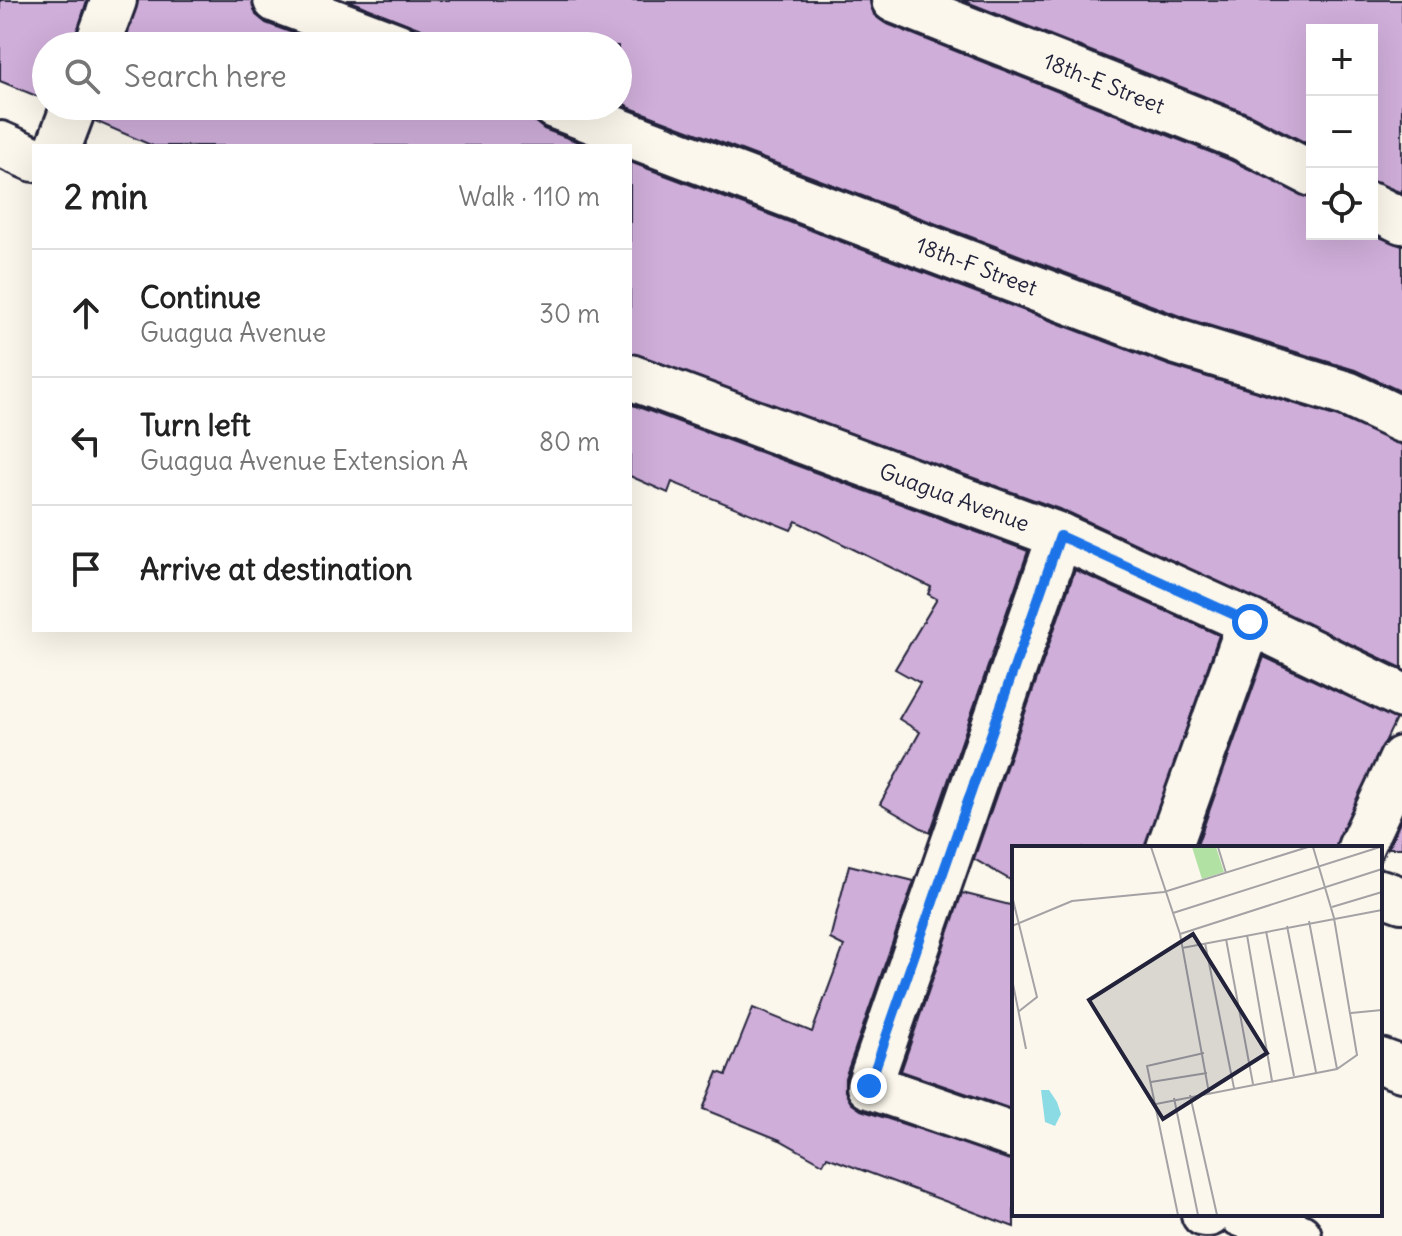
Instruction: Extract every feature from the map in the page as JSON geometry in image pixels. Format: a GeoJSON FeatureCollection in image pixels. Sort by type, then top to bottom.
{"type":"FeatureCollection","features":[{"type":"Feature","properties":{"kind":"street"},"geometry":{"type":"LineString","coordinates":[[102,32],[114,0]]}},
{"type":"Feature","properties":{"kind":"street"},"geometry":{"type":"LineString","coordinates":[[276,0],[361,32]]}},
{"type":"Feature","properties":{"kind":"street","name":"18th-E Street"},"geometry":{"type":"LineString","coordinates":[[894,0],[1240,137],[1306,171]]}},
{"type":"Feature","properties":{"kind":"street"},"geometry":{"type":"LineString","coordinates":[[60,144],[69,120]]}},
{"type":"Feature","properties":{"kind":"street","name":"18th-F Street"},"geometry":{"type":"LineString","coordinates":[[591,120],[1177,342],[1347,394],[1402,420]]}},
{"type":"Feature","properties":{"kind":"street"},"geometry":{"type":"LineString","coordinates":[[0,144],[32,158]]}},
{"type":"Feature","properties":{"kind":"street"},"geometry":{"type":"LineString","coordinates":[[1378,209],[1402,221]]}},
{"type":"Feature","properties":{"kind":"street","name":"Guagua Avenue"},"geometry":{"type":"LineString","coordinates":[[632,378],[1060,536],[1250,622],[1402,696]]}},
{"type":"Feature","properties":{"kind":"street"},"geometry":{"type":"LineString","coordinates":[[1012,1135],[869,1086],[1060,536]]}},
{"type":"Feature","properties":{"kind":"street"},"geometry":{"type":"LineString","coordinates":[[1170,846],[1250,622]]}},
{"type":"Feature","properties":{"kind":"street"},"geometry":{"type":"LineString","coordinates":[[1361,846],[1402,759]]}},
{"type":"Feature","properties":{"kind":"street"},"geometry":{"type":"LineString","coordinates":[[1382,893],[1402,900]]}},
{"type":"Feature","properties":{"kind":"street"},"geometry":{"type":"LineString","coordinates":[[1382,1062],[1402,1069]]}},
{"type":"Feature","properties":{"kind":"street"},"geometry":{"type":"LineString","coordinates":[[1246,1216],[1299,1236]]}},
{"type":"Feature","properties":{"kind":"building"},"geometry":{"type":"Polygon","coordinates":[[[0,0],[87,0],[77,32],[32,32],[32,94],[0,81],[0,0]]]}},
{"type":"Feature","properties":{"kind":"building"},"geometry":{"type":"Polygon","coordinates":[[[138,0],[252,0],[256,15],[266,23],[290,32],[128,32],[138,0]]]}},
{"type":"Feature","properties":{"kind":"building"},"geometry":{"type":"Polygon","coordinates":[[[347,0],[870,0],[874,15],[885,23],[1230,160],[1306,196],[1306,240],[1378,240],[1378,236],[1402,246],[1402,392],[1355,370],[1185,318],[632,109],[632,32],[428,32],[347,0]]]}},
{"type":"Feature","properties":{"kind":"building"},"geometry":{"type":"Polygon","coordinates":[[[962,0],[1402,0],[1402,193],[1378,183],[1378,24],[1306,24],[1306,143],[1249,114],[962,0]]]}},
{"type":"Feature","properties":{"kind":"building"},"geometry":{"type":"Polygon","coordinates":[[[534,120],[544,129],[584,144],[148,144],[95,121],[534,120]]]}},
{"type":"Feature","properties":{"kind":"building"},"geometry":{"type":"Polygon","coordinates":[[[632,163],[1168,365],[1338,417],[1402,445],[1402,668],[1070,513],[632,354],[632,163]]]}},
{"type":"Feature","properties":{"kind":"building"},"geometry":{"type":"Polygon","coordinates":[[[632,405],[1028,551],[930,833],[880,804],[920,732],[899,719],[920,683],[895,669],[937,599],[928,594],[931,587],[796,521],[791,530],[672,482],[668,493],[632,477],[632,405]]]}},
{"type":"Feature","properties":{"kind":"building"},"geometry":{"type":"Polygon","coordinates":[[[1075,570],[1219,635],[1146,846],[1012,846],[1012,881],[974,859],[1075,570]]]}},
{"type":"Feature","properties":{"kind":"building"},"geometry":{"type":"Polygon","coordinates":[[[1264,657],[1396,719],[1336,846],[1197,846],[1264,657]]]}},
{"type":"Feature","properties":{"kind":"building"},"geometry":{"type":"Polygon","coordinates":[[[1402,818],[1402,848],[1388,848],[1402,818]]]}},
{"type":"Feature","properties":{"kind":"building"},"geometry":{"type":"Polygon","coordinates":[[[849,865],[914,881],[845,1078],[845,1091],[851,1103],[861,1110],[1012,1159],[1014,1227],[827,1157],[823,1164],[780,1140],[703,1109],[718,1072],[726,1075],[753,1008],[812,1032],[844,946],[830,939],[849,865]]]}},
{"type":"Feature","properties":{"kind":"building"},"geometry":{"type":"Polygon","coordinates":[[[962,893],[1012,906],[1012,1109],[901,1071],[962,893]]]}},
{"type":"Feature","properties":{"kind":"route"},"geometry":{"type":"LineString","coordinates":[[869,1086],[1060,536],[1250,622]]}}]}
